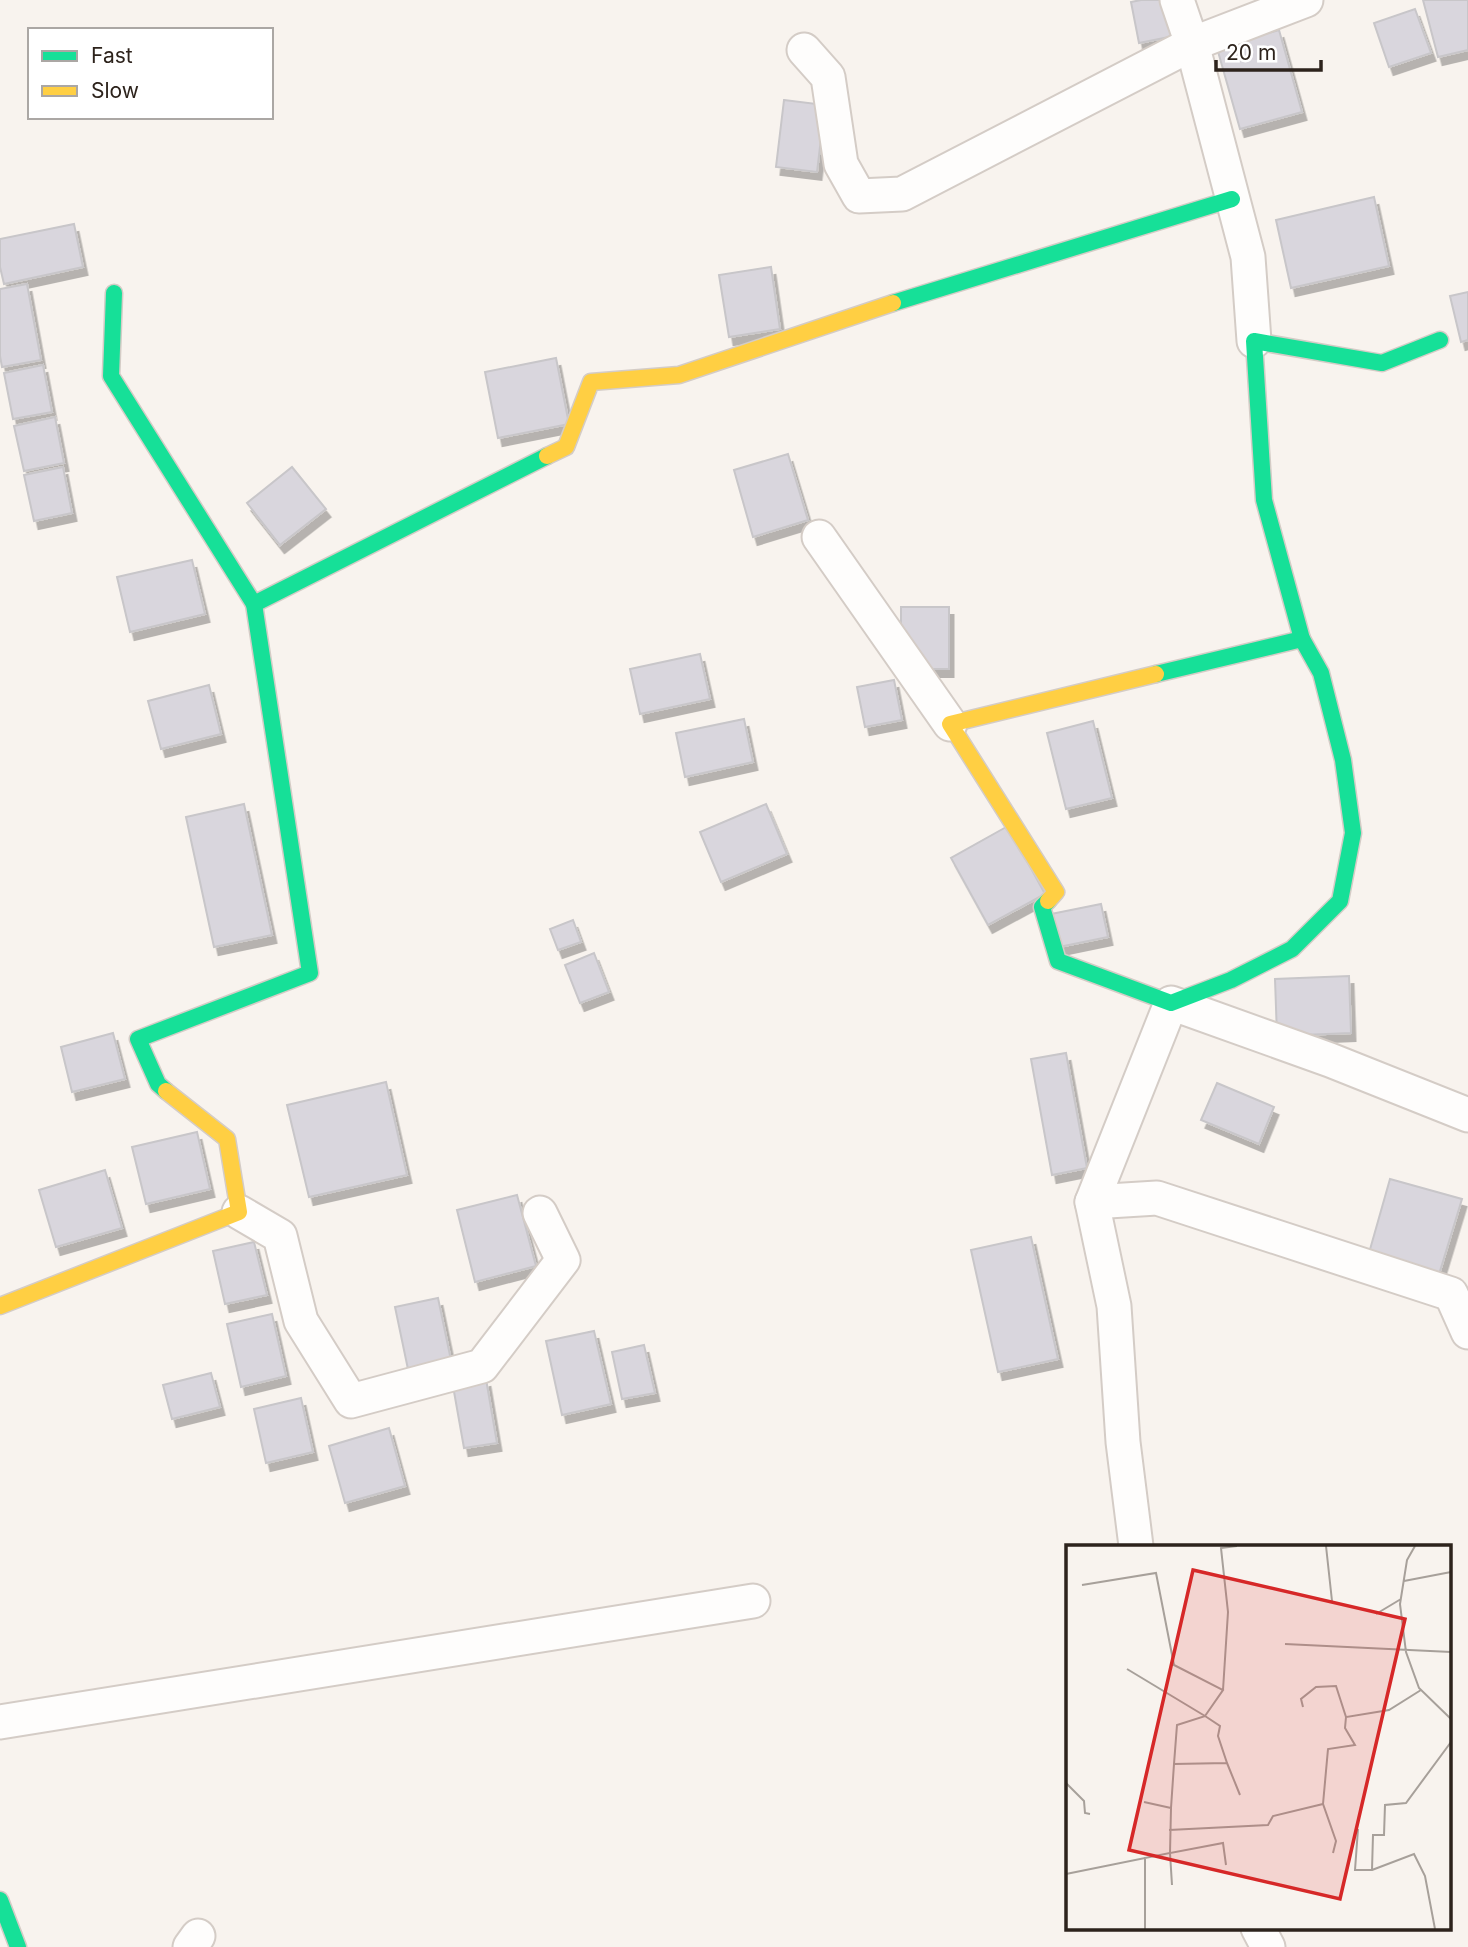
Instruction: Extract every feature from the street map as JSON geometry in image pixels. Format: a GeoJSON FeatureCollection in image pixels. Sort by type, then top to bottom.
{"type":"FeatureCollection","features":[{"type":"Feature","properties":{"kind":"street"},"geometry":{"type":"LineString","coordinates":[[1136,1545],[1123,1442],[1114,1306],[1092,1202],[1171,1003],[1231,980],[1292,949],[1340,901],[1353,833],[1343,760],[1321,673],[1302,639],[1264,500],[1248,257],[1192,44],[1177,0]]}},
{"type":"Feature","properties":{"kind":"street"},"geometry":{"type":"LineString","coordinates":[[804,50],[828,78],[841,164],[859,196],[902,194],[1192,44],[1306,0]]}},
{"type":"Feature","properties":{"kind":"street"},"geometry":{"type":"LineString","coordinates":[[254,604],[566,447],[591,382],[679,375],[890,304],[1232,199]]}},
{"type":"Feature","properties":{"kind":"street"},"geometry":{"type":"LineString","coordinates":[[114,293],[111,376],[254,604],[310,973],[138,1038],[158,1084],[227,1139],[239,1212]]}},
{"type":"Feature","properties":{"kind":"street"},"geometry":{"type":"LineString","coordinates":[[1255,341],[1381,363],[1440,340]]}},
{"type":"Feature","properties":{"kind":"street"},"geometry":{"type":"LineString","coordinates":[[819,537],[950,724],[1056,892],[1042,907],[1058,961],[1330,1060],[1468,1115]]}},
{"type":"Feature","properties":{"kind":"street"},"geometry":{"type":"LineString","coordinates":[[950,724],[1302,639]]}},
{"type":"Feature","properties":{"kind":"street"},"geometry":{"type":"LineString","coordinates":[[1092,1202],[1157,1198],[1451,1294],[1468,1332]]}},
{"type":"Feature","properties":{"kind":"street"},"geometry":{"type":"LineString","coordinates":[[239,1212],[280,1236],[301,1321],[351,1401],[482,1366],[563,1260],[540,1213]]}},
{"type":"Feature","properties":{"kind":"street"},"geometry":{"type":"LineString","coordinates":[[0,1306],[239,1212]]}},
{"type":"Feature","properties":{"kind":"street"},"geometry":{"type":"LineString","coordinates":[[0,1722],[753,1601]]}},
{"type":"Feature","properties":{"kind":"street"},"geometry":{"type":"LineString","coordinates":[[0,1899],[18,1947]]}},
{"type":"Feature","properties":{"kind":"street"},"geometry":{"type":"LineString","coordinates":[[1259,1930],[1268,1947]]}},
{"type":"Feature","properties":{"kind":"building"},"geometry":{"type":"Polygon","coordinates":[[[1172,0],[1179,35],[1139,43],[1131,2],[1172,0]]]}},
{"type":"Feature","properties":{"kind":"building"},"geometry":{"type":"Polygon","coordinates":[[[1423,0],[1468,0],[1468,50],[1438,57],[1423,0]]]}},
{"type":"Feature","properties":{"kind":"building"},"geometry":{"type":"Polygon","coordinates":[[[1415,9],[1431,53],[1389,67],[1374,23],[1415,9]]]}},
{"type":"Feature","properties":{"kind":"building"},"geometry":{"type":"Polygon","coordinates":[[[1279,30],[1302,112],[1240,129],[1217,48],[1279,30]]]}},
{"type":"Feature","properties":{"kind":"building"},"geometry":{"type":"Polygon","coordinates":[[[784,100],[825,105],[817,172],[776,167],[784,100]]]}},
{"type":"Feature","properties":{"kind":"building"},"geometry":{"type":"Polygon","coordinates":[[[1374,197],[1389,266],[1291,288],[1276,220],[1374,197]]]}},
{"type":"Feature","properties":{"kind":"building"},"geometry":{"type":"Polygon","coordinates":[[[74,224],[83,267],[4,284],[0,267],[0,239],[74,224]]]}},
{"type":"Feature","properties":{"kind":"building"},"geometry":{"type":"Polygon","coordinates":[[[771,267],[780,329],[729,337],[719,275],[771,267]]]}},
{"type":"Feature","properties":{"kind":"building"},"geometry":{"type":"Polygon","coordinates":[[[27,284],[41,360],[2,367],[0,289],[27,284]]]}},
{"type":"Feature","properties":{"kind":"building"},"geometry":{"type":"Polygon","coordinates":[[[1468,292],[1468,340],[1461,342],[1450,296],[1468,292]]]}},
{"type":"Feature","properties":{"kind":"building"},"geometry":{"type":"Polygon","coordinates":[[[556,358],[569,424],[498,438],[485,372],[556,358]]]}},
{"type":"Feature","properties":{"kind":"building"},"geometry":{"type":"Polygon","coordinates":[[[43,365],[52,412],[13,419],[4,373],[43,365]]]}},
{"type":"Feature","properties":{"kind":"building"},"geometry":{"type":"Polygon","coordinates":[[[55,417],[64,463],[24,471],[14,426],[55,417]]]}},
{"type":"Feature","properties":{"kind":"building"},"geometry":{"type":"Polygon","coordinates":[[[788,454],[808,520],[753,537],[734,470],[788,454]]]}},
{"type":"Feature","properties":{"kind":"building"},"geometry":{"type":"Polygon","coordinates":[[[63,467],[72,513],[34,521],[24,475],[63,467]]]}},
{"type":"Feature","properties":{"kind":"building"},"geometry":{"type":"Polygon","coordinates":[[[292,467],[326,509],[280,545],[247,503],[292,467]]]}},
{"type":"Feature","properties":{"kind":"building"},"geometry":{"type":"Polygon","coordinates":[[[192,560],[205,614],[130,632],[117,577],[192,560]]]}},
{"type":"Feature","properties":{"kind":"building"},"geometry":{"type":"Polygon","coordinates":[[[901,607],[949,607],[949,669],[901,669],[901,607]]]}},
{"type":"Feature","properties":{"kind":"building"},"geometry":{"type":"Polygon","coordinates":[[[700,654],[710,699],[640,714],[630,669],[700,654]]]}},
{"type":"Feature","properties":{"kind":"building"},"geometry":{"type":"Polygon","coordinates":[[[894,680],[902,720],[865,727],[857,687],[894,680]]]}},
{"type":"Feature","properties":{"kind":"building"},"geometry":{"type":"Polygon","coordinates":[[[209,685],[221,734],[161,749],[148,701],[209,685]]]}},
{"type":"Feature","properties":{"kind":"building"},"geometry":{"type":"Polygon","coordinates":[[[744,719],[753,762],[685,777],[676,733],[744,719]]]}},
{"type":"Feature","properties":{"kind":"building"},"geometry":{"type":"Polygon","coordinates":[[[1093,721],[1112,798],[1066,809],[1047,733],[1093,721]]]}},
{"type":"Feature","properties":{"kind":"building"},"geometry":{"type":"Polygon","coordinates":[[[244,804],[272,935],[214,947],[186,817],[244,804]]]}},
{"type":"Feature","properties":{"kind":"building"},"geometry":{"type":"Polygon","coordinates":[[[766,804],[787,854],[721,882],[700,832],[766,804]]]}},
{"type":"Feature","properties":{"kind":"building"},"geometry":{"type":"Polygon","coordinates":[[[1008,826],[1045,894],[988,925],[951,858],[1008,826]]]}},
{"type":"Feature","properties":{"kind":"building"},"geometry":{"type":"Polygon","coordinates":[[[1101,904],[1108,937],[1059,947],[1051,914],[1101,904]]]}},
{"type":"Feature","properties":{"kind":"building"},"geometry":{"type":"Polygon","coordinates":[[[573,920],[581,942],[558,950],[550,929],[573,920]]]}},
{"type":"Feature","properties":{"kind":"building"},"geometry":{"type":"Polygon","coordinates":[[[594,953],[609,992],[580,1003],[565,965],[594,953]]]}},
{"type":"Feature","properties":{"kind":"building"},"geometry":{"type":"Polygon","coordinates":[[[1349,976],[1351,1033],[1277,1036],[1275,979],[1349,976]]]}},
{"type":"Feature","properties":{"kind":"building"},"geometry":{"type":"Polygon","coordinates":[[[113,1033],[125,1079],[72,1092],[61,1047],[113,1033]]]}},
{"type":"Feature","properties":{"kind":"building"},"geometry":{"type":"Polygon","coordinates":[[[1066,1053],[1087,1168],[1052,1175],[1031,1059],[1066,1053]]]}},
{"type":"Feature","properties":{"kind":"building"},"geometry":{"type":"Polygon","coordinates":[[[386,1082],[407,1175],[309,1197],[287,1105],[386,1082]]]}},
{"type":"Feature","properties":{"kind":"building"},"geometry":{"type":"Polygon","coordinates":[[[1217,1083],[1274,1107],[1259,1144],[1201,1120],[1217,1083]]]}},
{"type":"Feature","properties":{"kind":"building"},"geometry":{"type":"Polygon","coordinates":[[[197,1132],[210,1189],[146,1204],[132,1147],[197,1132]]]}},
{"type":"Feature","properties":{"kind":"building"},"geometry":{"type":"Polygon","coordinates":[[[105,1170],[122,1228],[56,1247],[39,1190],[105,1170]]]}},
{"type":"Feature","properties":{"kind":"building"},"geometry":{"type":"Polygon","coordinates":[[[1390,1179],[1462,1199],[1437,1281],[1367,1260],[1390,1179]]]}},
{"type":"Feature","properties":{"kind":"building"},"geometry":{"type":"Polygon","coordinates":[[[517,1195],[536,1266],[475,1282],[457,1210],[517,1195]]]}},
{"type":"Feature","properties":{"kind":"building"},"geometry":{"type":"Polygon","coordinates":[[[1031,1237],[1058,1359],[998,1372],[971,1250],[1031,1237]]]}},
{"type":"Feature","properties":{"kind":"building"},"geometry":{"type":"Polygon","coordinates":[[[254,1242],[267,1295],[225,1304],[213,1251],[254,1242]]]}},
{"type":"Feature","properties":{"kind":"building"},"geometry":{"type":"Polygon","coordinates":[[[438,1298],[452,1365],[409,1374],[395,1307],[438,1298]]]}},
{"type":"Feature","properties":{"kind":"building"},"geometry":{"type":"Polygon","coordinates":[[[272,1314],[286,1376],[241,1387],[227,1324],[272,1314]]]}},
{"type":"Feature","properties":{"kind":"building"},"geometry":{"type":"Polygon","coordinates":[[[594,1331],[611,1404],[562,1415],[546,1341],[594,1331]]]}},
{"type":"Feature","properties":{"kind":"building"},"geometry":{"type":"Polygon","coordinates":[[[644,1345],[655,1393],[622,1399],[612,1352],[644,1345]]]}},
{"type":"Feature","properties":{"kind":"building"},"geometry":{"type":"Polygon","coordinates":[[[211,1373],[220,1407],[172,1419],[163,1385],[211,1373]]]}},
{"type":"Feature","properties":{"kind":"building"},"geometry":{"type":"Polygon","coordinates":[[[486,1379],[497,1443],[464,1448],[453,1386],[486,1379]]]}},
{"type":"Feature","properties":{"kind":"building"},"geometry":{"type":"Polygon","coordinates":[[[301,1398],[313,1452],[266,1463],[254,1409],[301,1398]]]}},
{"type":"Feature","properties":{"kind":"building"},"geometry":{"type":"Polygon","coordinates":[[[389,1428],[405,1486],[345,1503],[329,1446],[389,1428]]]}},
{"type":"Feature","properties":{"kind":"traffic: fast"},"geometry":{"type":"LineString","coordinates":[[893,303],[1232,199]]}},
{"type":"Feature","properties":{"kind":"traffic: fast"},"geometry":{"type":"LineString","coordinates":[[114,293],[111,376],[254,604],[547,456]]}},
{"type":"Feature","properties":{"kind":"traffic: fast"},"geometry":{"type":"LineString","coordinates":[[1156,674],[1302,639],[1264,500],[1254,341],[1382,363],[1440,340]]}},
{"type":"Feature","properties":{"kind":"traffic: fast"},"geometry":{"type":"LineString","coordinates":[[166,1091],[158,1084],[138,1039],[310,973],[254,604]]}},
{"type":"Feature","properties":{"kind":"traffic: fast"},"geometry":{"type":"LineString","coordinates":[[1048,901],[1042,907],[1058,961],[1171,1003],[1231,980],[1292,949],[1340,901],[1353,833],[1343,760],[1321,673],[1302,639]]}},
{"type":"Feature","properties":{"kind":"traffic: fast"},"geometry":{"type":"LineString","coordinates":[[0,1900],[18,1947]]}},
{"type":"Feature","properties":{"kind":"traffic: slow"},"geometry":{"type":"LineString","coordinates":[[547,456],[566,447],[591,382],[679,375],[893,303]]}},
{"type":"Feature","properties":{"kind":"traffic: slow"},"geometry":{"type":"LineString","coordinates":[[1048,901],[1056,892],[950,724],[1156,674]]}},
{"type":"Feature","properties":{"kind":"traffic: slow"},"geometry":{"type":"LineString","coordinates":[[0,1306],[239,1212],[227,1139],[166,1091]]}}]}
